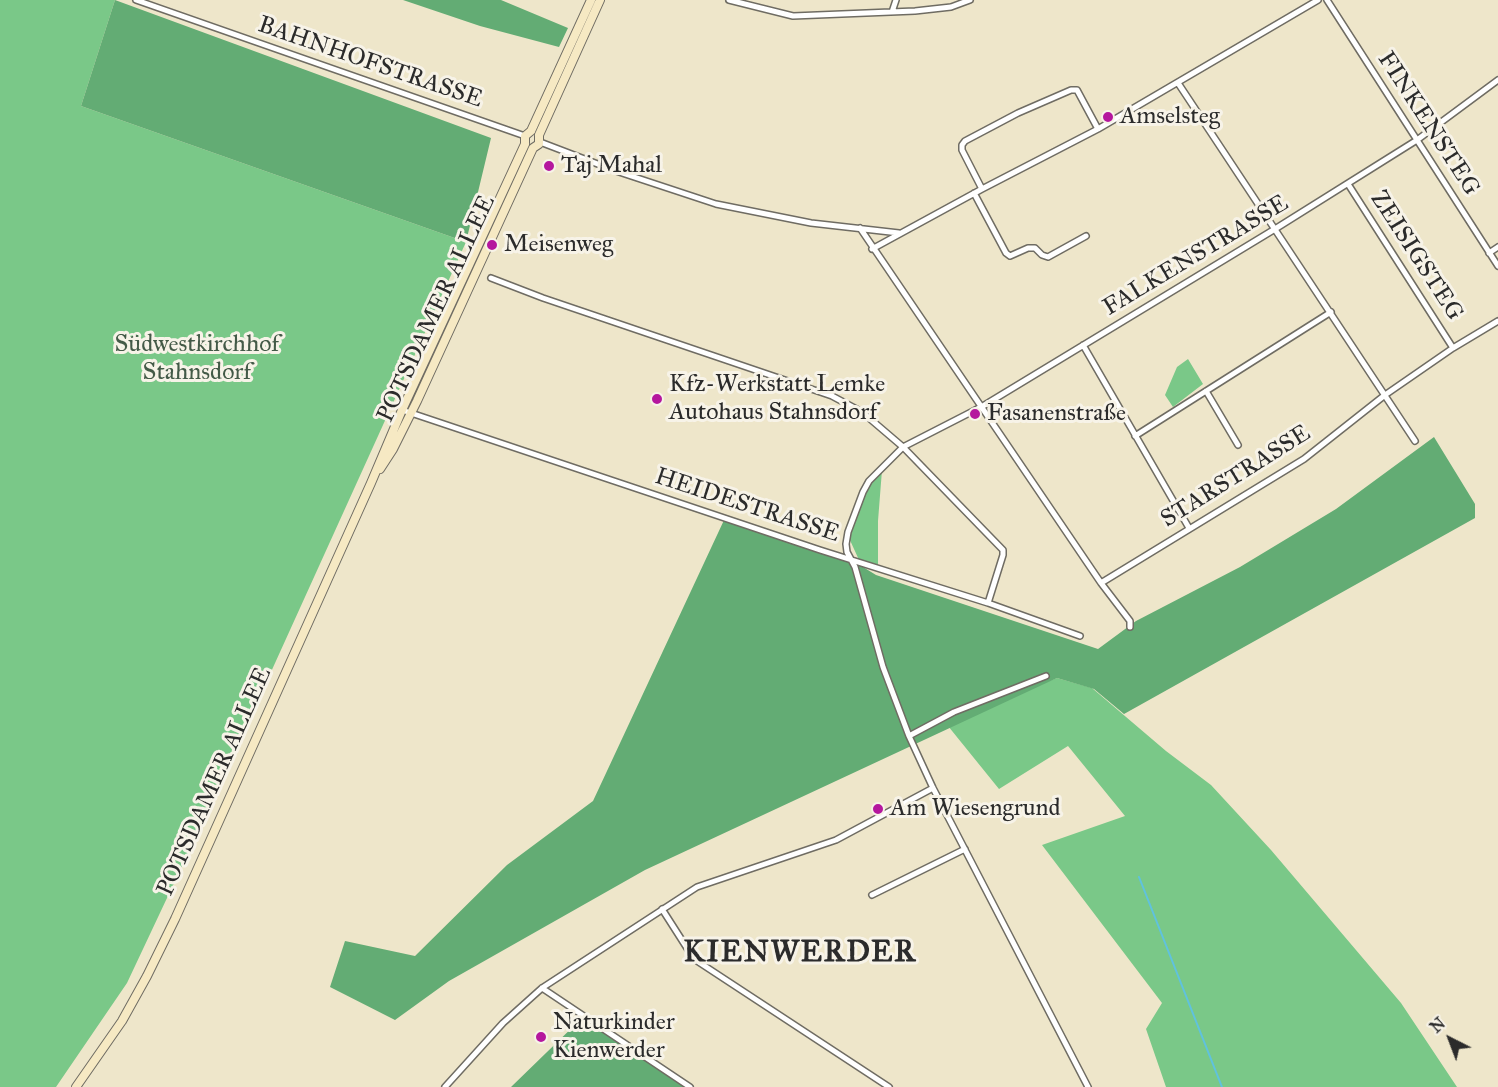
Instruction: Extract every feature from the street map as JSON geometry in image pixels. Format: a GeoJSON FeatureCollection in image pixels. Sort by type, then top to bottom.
{"type":"FeatureCollection","features":[{"type":"Feature","properties":{"kind":"street","name":"BAHNHOFSTRASSE"},"geometry":{"type":"LineString","coordinates":[[136,0],[532,139],[616,171],[707,201],[812,223],[901,233]]}},
{"type":"Feature","properties":{"kind":"street","name":"POTSDAMER ALLEE"},"geometry":{"type":"LineString","coordinates":[[371,483],[393,449],[411,413],[591,0]]}},
{"type":"Feature","properties":{"kind":"street","name":"POTSDAMER ALLEE"},"geometry":{"type":"LineString","coordinates":[[76,1087],[122,1021],[170,929],[402,410],[600,0]]}},
{"type":"Feature","properties":{"kind":"street"},"geometry":{"type":"LineString","coordinates":[[729,0],[793,16],[892,12],[951,6],[970,0]]}},
{"type":"Feature","properties":{"kind":"street"},"geometry":{"type":"LineString","coordinates":[[758,8],[760,0]]}},
{"type":"Feature","properties":{"kind":"street"},"geometry":{"type":"LineString","coordinates":[[892,12],[896,0]]}},
{"type":"Feature","properties":{"kind":"street"},"geometry":{"type":"LineString","coordinates":[[872,249],[1098,129],[1318,0]]}},
{"type":"Feature","properties":{"kind":"street","name":"FINKENSTEG"},"geometry":{"type":"LineString","coordinates":[[1327,0],[1498,266]]}},
{"type":"Feature","properties":{"kind":"street","name":"FALKENSTRASSE"},"geometry":{"type":"LineString","coordinates":[[850,559],[846,544],[862,492],[869,481],[903,447],[982,406],[1348,184],[1417,141],[1498,80]]}},
{"type":"Feature","properties":{"kind":"street"},"geometry":{"type":"LineString","coordinates":[[1178,83],[1415,441]]}},
{"type":"Feature","properties":{"kind":"street"},"geometry":{"type":"LineString","coordinates":[[982,189],[962,150],[965,141],[1018,113],[1071,90],[1077,90],[1098,129]]}},
{"type":"Feature","properties":{"kind":"street","name":"ZEISIGSTEG"},"geometry":{"type":"LineString","coordinates":[[1348,184],[1453,348]]}},
{"type":"Feature","properties":{"kind":"street"},"geometry":{"type":"LineString","coordinates":[[974,193],[1006,253],[1010,256],[1028,248],[1035,248],[1048,257],[1086,236]]}},
{"type":"Feature","properties":{"kind":"street"},"geometry":{"type":"LineString","coordinates":[[860,228],[872,249],[982,406],[1101,583],[1130,621],[1130,627]]}},
{"type":"Feature","properties":{"kind":"street"},"geometry":{"type":"LineString","coordinates":[[1489,253],[1498,247]]}},
{"type":"Feature","properties":{"kind":"street"},"geometry":{"type":"LineString","coordinates":[[491,279],[832,396],[862,412],[903,447],[1003,550],[988,603]]}},
{"type":"Feature","properties":{"kind":"street"},"geometry":{"type":"LineString","coordinates":[[1135,436],[1330,312]]}},
{"type":"Feature","properties":{"kind":"street","name":"STARSTRASSE"},"geometry":{"type":"LineString","coordinates":[[1101,583],[1304,459],[1385,395],[1453,348],[1498,321]]}},
{"type":"Feature","properties":{"kind":"street"},"geometry":{"type":"LineString","coordinates":[[1083,345],[1189,528]]}},
{"type":"Feature","properties":{"kind":"street"},"geometry":{"type":"LineString","coordinates":[[1206,391],[1238,445]]}},
{"type":"Feature","properties":{"kind":"street","name":"HEIDESTRASSE"},"geometry":{"type":"LineString","coordinates":[[402,410],[988,603],[1080,636]]}},
{"type":"Feature","properties":{"kind":"street"},"geometry":{"type":"LineString","coordinates":[[850,559],[855,567],[883,667],[909,736],[1084,1086]]}},
{"type":"Feature","properties":{"kind":"street"},"geometry":{"type":"LineString","coordinates":[[909,736],[954,712],[1046,676]]}},
{"type":"Feature","properties":{"kind":"street"},"geometry":{"type":"LineString","coordinates":[[445,1087],[503,1023],[542,987],[697,887],[836,840],[933,788]]}},
{"type":"Feature","properties":{"kind":"street"},"geometry":{"type":"LineString","coordinates":[[872,895],[965,849]]}},
{"type":"Feature","properties":{"kind":"street"},"geometry":{"type":"LineString","coordinates":[[662,909],[694,959],[889,1087]]}},
{"type":"Feature","properties":{"kind":"street"},"geometry":{"type":"LineString","coordinates":[[542,987],[690,1087]]}},
{"type":"Feature","properties":{"kind":"green space","name":"Südwestkirchhof Stahnsdorf"},"geometry":{"type":"Polygon","coordinates":[[[0,0],[115,0],[81,106],[466,242],[207,813],[127,983],[56,1087],[0,1087],[0,0]]]}},
{"type":"Feature","properties":{"kind":"green space"},"geometry":{"type":"Polygon","coordinates":[[[115,0],[491,138],[466,242],[81,106],[115,0]]]}},
{"type":"Feature","properties":{"kind":"green space"},"geometry":{"type":"Polygon","coordinates":[[[403,0],[501,0],[568,28],[559,47],[480,26],[403,0]]]}},
{"type":"Feature","properties":{"kind":"green space"},"geometry":{"type":"Polygon","coordinates":[[[1188,359],[1203,384],[1173,407],[1165,395],[1177,367],[1188,359]]]}},
{"type":"Feature","properties":{"kind":"green space"},"geometry":{"type":"Polygon","coordinates":[[[1434,437],[1475,504],[1475,518],[1124,714],[1094,689],[1057,678],[645,870],[449,981],[395,1020],[330,987],[345,941],[415,956],[507,865],[593,801],[725,518],[850,559],[876,575],[1098,649],[1136,621],[1240,567],[1336,509],[1434,437]]]}},
{"type":"Feature","properties":{"kind":"green space"},"geometry":{"type":"Polygon","coordinates":[[[882,470],[878,521],[878,566],[859,560],[849,538],[864,492],[882,470]]]}},
{"type":"Feature","properties":{"kind":"green space"},"geometry":{"type":"Polygon","coordinates":[[[1057,678],[1092,688],[1166,751],[1211,785],[1271,850],[1401,1003],[1457,1087],[1166,1087],[1146,1029],[1162,1003],[1042,845],[1125,816],[1068,746],[999,789],[944,721],[1057,678]]]}},
{"type":"Feature","properties":{"kind":"green space"},"geometry":{"type":"Polygon","coordinates":[[[582,1018],[687,1087],[511,1087],[582,1018]]]}},
{"type":"Feature","properties":{"kind":"waterway"},"geometry":{"type":"LineString","coordinates":[[1139,877],[1222,1087]]}},
{"type":"Feature","properties":{"kind":"place","name":"Amselsteg"},"geometry":{"type":"Point","coordinates":[1108,117]}},
{"type":"Feature","properties":{"kind":"place","name":"Taj Mahal"},"geometry":{"type":"Point","coordinates":[549,166]}},
{"type":"Feature","properties":{"kind":"place","name":"Meisenweg"},"geometry":{"type":"Point","coordinates":[492,245]}},
{"type":"Feature","properties":{"kind":"place","name":"Kfz-Werkstatt Lemke Autohaus Stahnsdorf"},"geometry":{"type":"Point","coordinates":[657,399]}},
{"type":"Feature","properties":{"kind":"place","name":"Fasanenstraße"},"geometry":{"type":"Point","coordinates":[975,414]}},
{"type":"Feature","properties":{"kind":"place","name":"Am Wiesengrund"},"geometry":{"type":"Point","coordinates":[878,809]}},
{"type":"Feature","properties":{"kind":"place","name":"Naturkinder Kienwerder"},"geometry":{"type":"Point","coordinates":[541,1037]}},
{"type":"Feature","properties":{"kind":"district","name":"KIENWERDER"},"geometry":{"type":"Point","coordinates":[800,954]}}]}
